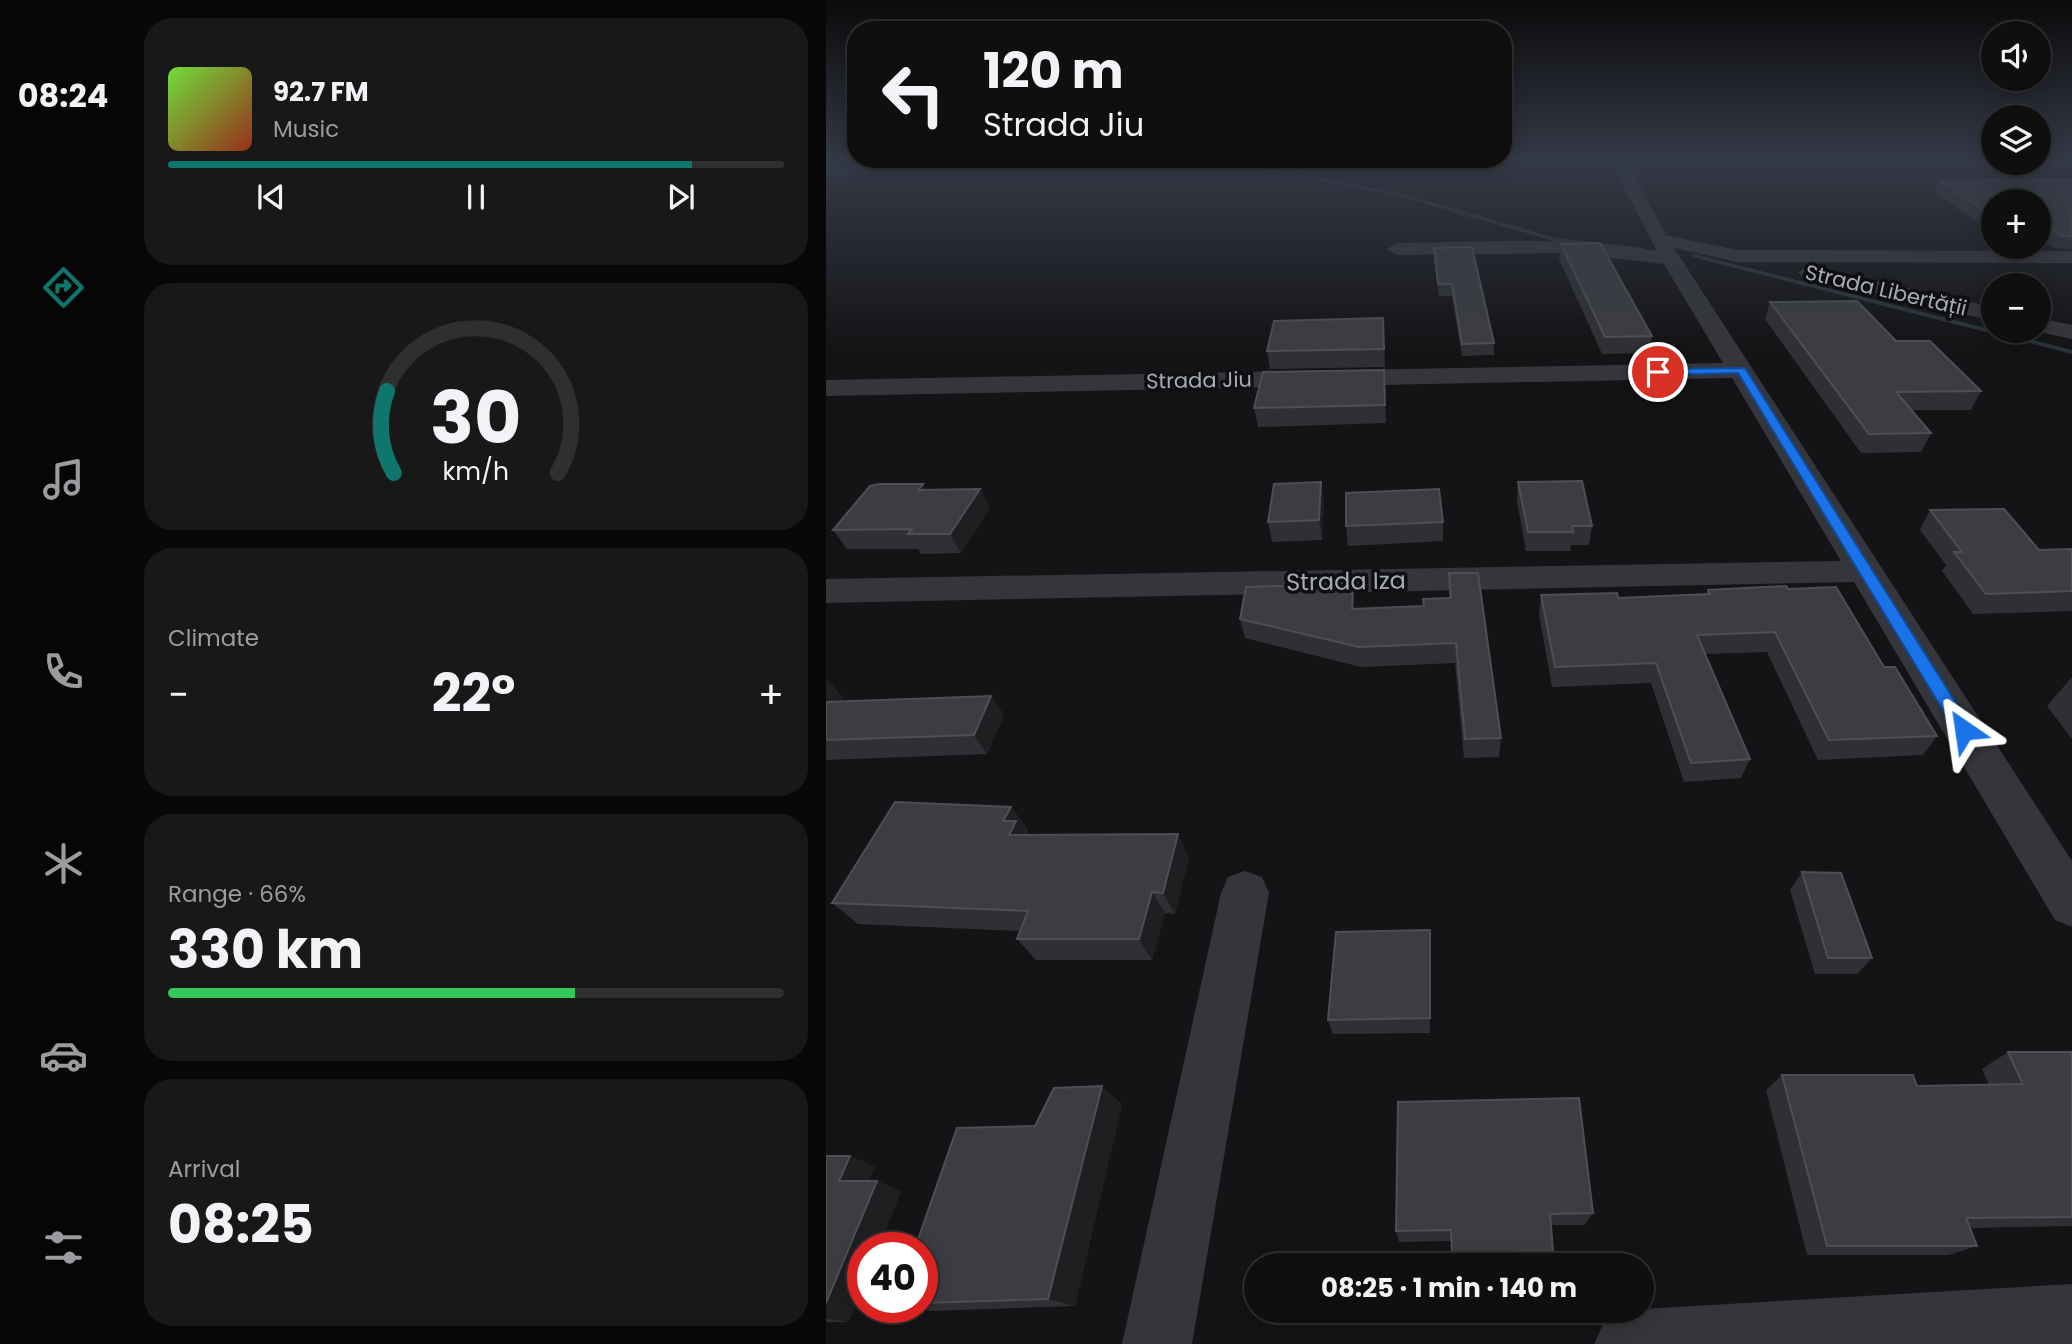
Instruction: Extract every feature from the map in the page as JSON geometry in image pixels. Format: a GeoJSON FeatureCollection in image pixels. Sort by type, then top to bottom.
{"type":"FeatureCollection","features":[{"type":"Feature","properties":{"kind":"street"},"geometry":{"type":"LineString","coordinates":[[1652,223],[1866,571],[2064,881]]}},
{"type":"Feature","properties":{"kind":"street"},"geometry":{"type":"LineString","coordinates":[[1397,249],[1666,249],[1737,256],[2072,257]]}},
{"type":"Feature","properties":{"kind":"street","name":"Strada Libertății"},"geometry":{"type":"LineString","coordinates":[[1737,256],[1981,311]]}},
{"type":"Feature","properties":{"kind":"street"},"geometry":{"type":"LineString","coordinates":[[2051,328],[2072,332]]}},
{"type":"Feature","properties":{"kind":"street","name":"Strada Jiu"},"geometry":{"type":"LineString","coordinates":[[826,388],[1741,370]]}},
{"type":"Feature","properties":{"kind":"street","name":"Strada Iza"},"geometry":{"type":"LineString","coordinates":[[826,591],[1866,571]]}},
{"type":"Feature","properties":{"kind":"street"},"geometry":{"type":"LineString","coordinates":[[1157,1344],[1245,892]]}},
{"type":"Feature","properties":{"kind":"street"},"geometry":{"type":"LineString","coordinates":[[1629,1344],[2072,1318]]}},
{"type":"Feature","properties":{"kind":"building"},"geometry":{"type":"Polygon","coordinates":[[[2051,223],[2072,223],[2072,236],[2061,236],[2051,232],[2051,223]]]}},
{"type":"Feature","properties":{"kind":"building"},"geometry":{"type":"Polygon","coordinates":[[[1600,243],[1652,336],[1605,337],[1561,244],[1600,243]]]}},
{"type":"Feature","properties":{"kind":"building"},"geometry":{"type":"Polygon","coordinates":[[[1472,247],[1494,343],[1462,344],[1452,284],[1438,284],[1434,248],[1472,247]]]}},
{"type":"Feature","properties":{"kind":"building"},"geometry":{"type":"Polygon","coordinates":[[[1857,301],[1896,341],[1930,341],[1981,391],[1896,392],[1931,433],[1869,434],[1770,302],[1857,301]]]}},
{"type":"Feature","properties":{"kind":"building"},"geometry":{"type":"Polygon","coordinates":[[[1383,318],[1384,349],[1267,351],[1274,321],[1383,318]]]}},
{"type":"Feature","properties":{"kind":"building"},"geometry":{"type":"Polygon","coordinates":[[[1384,370],[1385,405],[1254,408],[1263,372],[1384,370]]]}},
{"type":"Feature","properties":{"kind":"building"},"geometry":{"type":"Polygon","coordinates":[[[1582,481],[1592,526],[1572,526],[1573,532],[1528,532],[1518,482],[1582,481]]]}},
{"type":"Feature","properties":{"kind":"building"},"geometry":{"type":"Polygon","coordinates":[[[1321,482],[1319,520],[1268,522],[1274,484],[1321,482]]]}},
{"type":"Feature","properties":{"kind":"building"},"geometry":{"type":"Polygon","coordinates":[[[923,484],[918,490],[980,489],[950,534],[908,534],[912,529],[833,530],[870,486],[923,484]]]}},
{"type":"Feature","properties":{"kind":"building"},"geometry":{"type":"Polygon","coordinates":[[[1439,489],[1443,522],[1346,526],[1346,493],[1439,489]]]}},
{"type":"Feature","properties":{"kind":"building"},"geometry":{"type":"Polygon","coordinates":[[[2004,509],[2039,550],[2072,549],[2072,591],[1986,594],[1954,552],[1962,552],[1930,510],[2004,509]]]}},
{"type":"Feature","properties":{"kind":"building"},"geometry":{"type":"Polygon","coordinates":[[[1449,573],[1478,573],[1501,738],[1465,739],[1456,643],[1359,647],[1240,619],[1246,587],[1353,584],[1352,609],[1424,606],[1423,599],[1451,598],[1449,573]]]}},
{"type":"Feature","properties":{"kind":"building"},"geometry":{"type":"Polygon","coordinates":[[[1786,586],[1788,589],[1836,587],[1884,667],[1895,667],[1937,736],[1829,740],[1775,632],[1697,635],[1750,759],[1691,763],[1656,663],[1555,667],[1541,595],[1617,593],[1618,598],[1710,594],[1708,590],[1786,586]]]}},
{"type":"Feature","properties":{"kind":"building"},"geometry":{"type":"Polygon","coordinates":[[[991,696],[974,735],[826,740],[826,702],[991,696]]]}},
{"type":"Feature","properties":{"kind":"building"},"geometry":{"type":"Polygon","coordinates":[[[895,802],[1011,807],[1003,821],[1016,821],[1009,835],[1178,834],[1163,893],[1152,892],[1139,939],[1017,939],[1028,911],[832,903],[895,802]]]}},
{"type":"Feature","properties":{"kind":"building"},"geometry":{"type":"Polygon","coordinates":[[[1802,872],[1841,873],[1872,958],[1828,958],[1802,872]]]}},
{"type":"Feature","properties":{"kind":"building"},"geometry":{"type":"Polygon","coordinates":[[[1430,930],[1430,1018],[1328,1020],[1336,932],[1430,930]]]}},
{"type":"Feature","properties":{"kind":"building"},"geometry":{"type":"Polygon","coordinates":[[[2008,1052],[2072,1052],[2072,1217],[1966,1218],[1977,1246],[1827,1246],[1782,1075],[1913,1075],[1917,1086],[2023,1084],[2008,1052]]]}},
{"type":"Feature","properties":{"kind":"building"},"geometry":{"type":"Polygon","coordinates":[[[1102,1086],[1048,1299],[938,1302],[938,1232],[921,1232],[957,1128],[1035,1126],[1054,1088],[1102,1086]]]}},
{"type":"Feature","properties":{"kind":"building"},"geometry":{"type":"Polygon","coordinates":[[[1579,1098],[1593,1213],[1550,1214],[1553,1251],[1452,1253],[1451,1230],[1396,1231],[1398,1102],[1579,1098]]]}},
{"type":"Feature","properties":{"kind":"building"},"geometry":{"type":"Polygon","coordinates":[[[826,1156],[850,1156],[839,1181],[877,1181],[856,1232],[847,1232],[847,1253],[826,1303],[826,1156]]]}},
{"type":"Feature","properties":{"kind":"waterway"},"geometry":{"type":"LineString","coordinates":[[1496,223],[1556,240],[1642,248]]}},
{"type":"Feature","properties":{"kind":"waterway"},"geometry":{"type":"LineString","coordinates":[[1694,256],[2072,352]]}},
{"type":"Feature","properties":{"kind":"route"},"geometry":{"type":"LineString","coordinates":[[1658,372],[1741,370],[1964,730]]}}]}
